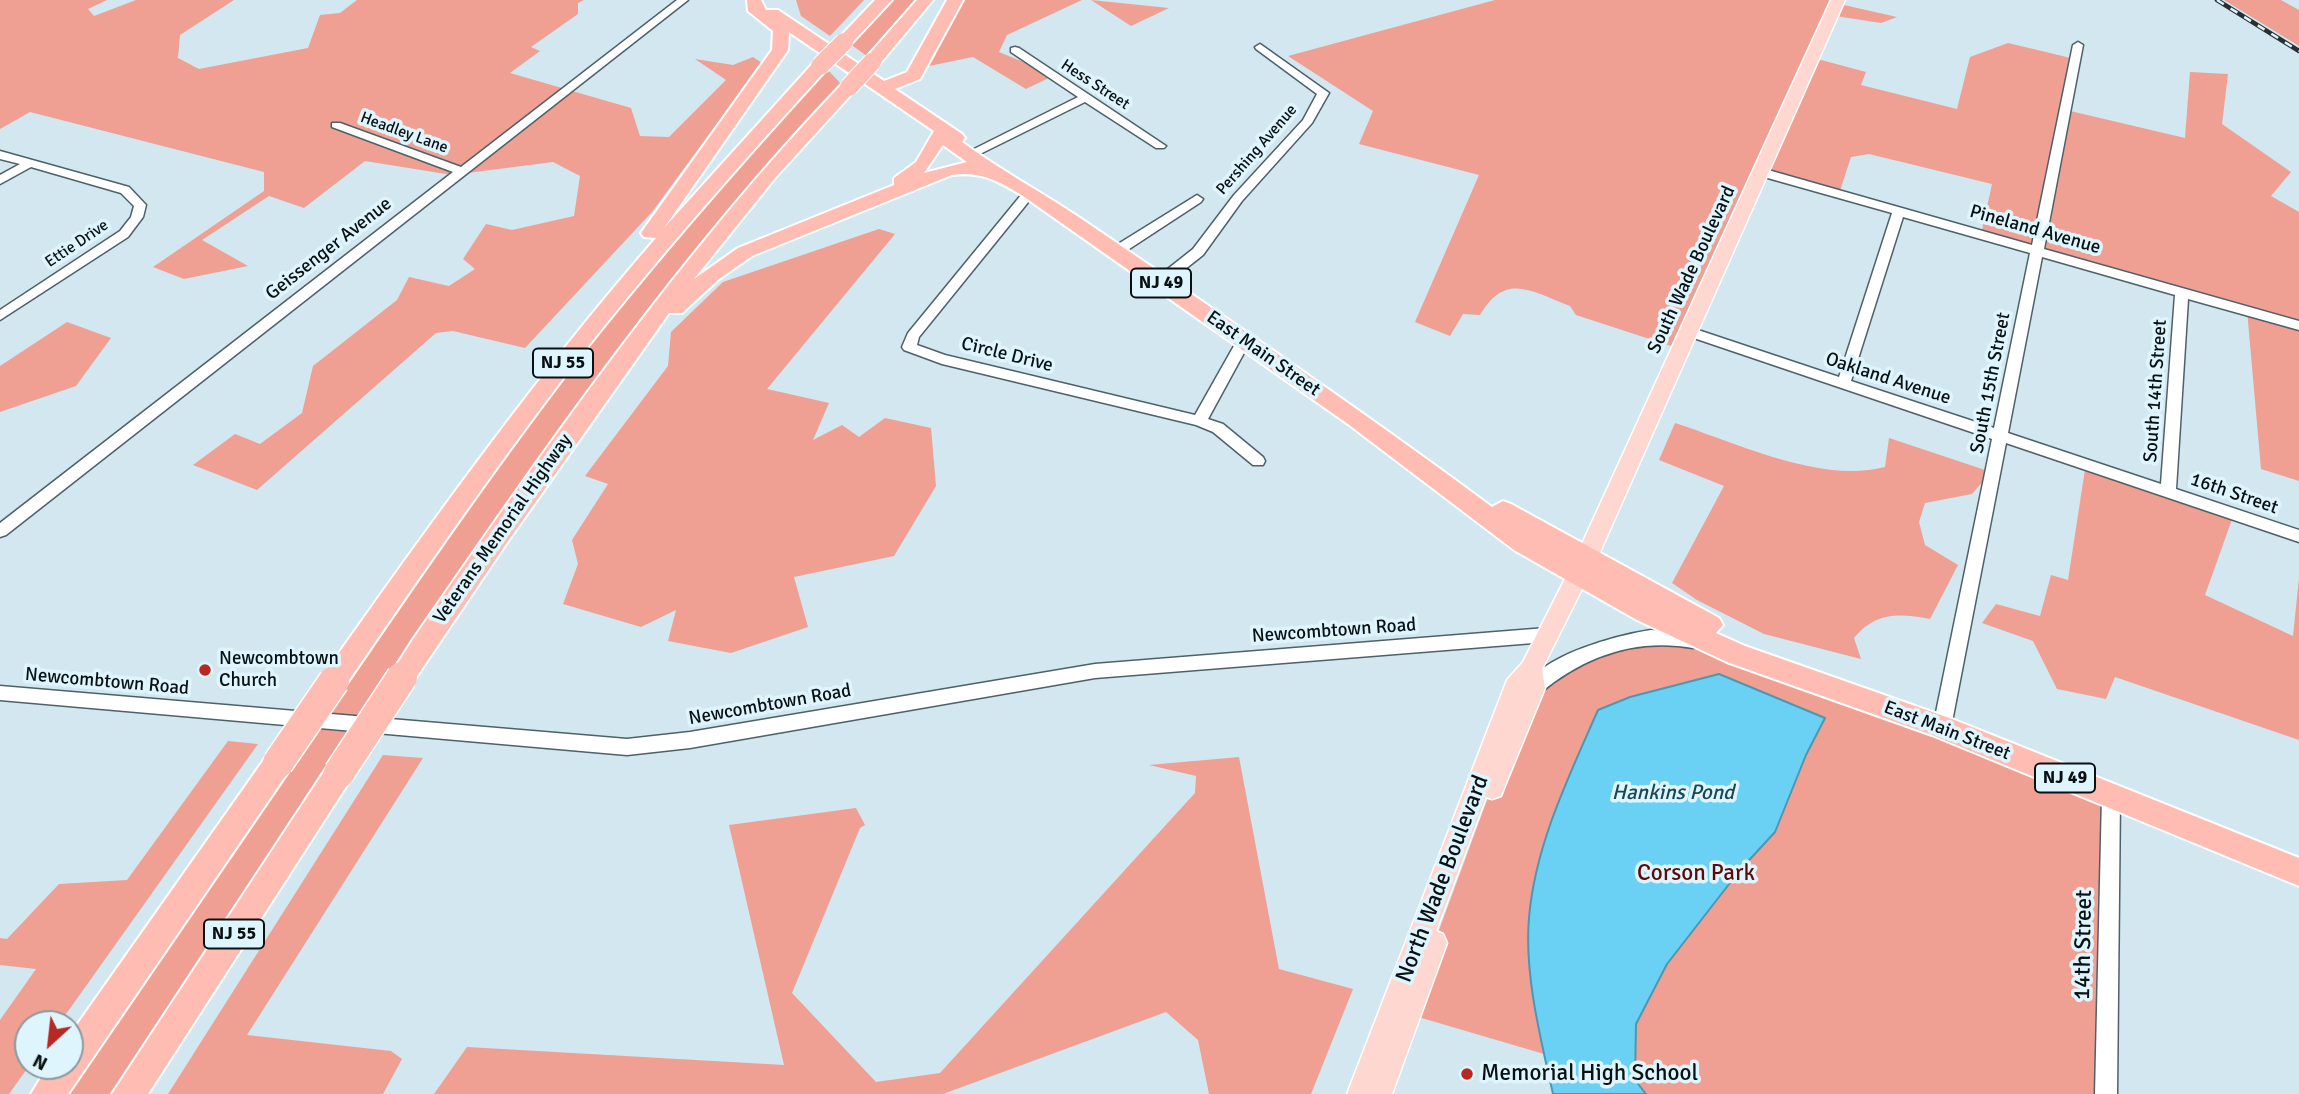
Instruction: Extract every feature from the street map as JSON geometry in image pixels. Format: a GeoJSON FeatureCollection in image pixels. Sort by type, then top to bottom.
{"type":"FeatureCollection","features":[{"type":"Feature","properties":{"kind":"highway"},"geometry":{"type":"LineString","coordinates":[[498,449],[581,324],[639,249],[780,50],[781,29],[754,8],[754,0]]}},
{"type":"Feature","properties":{"kind":"highway","name":"East Main Street"},"geometry":{"type":"LineString","coordinates":[[754,0],[819,56],[880,89],[976,152],[1002,175]]}},
{"type":"Feature","properties":{"kind":"highway"},"geometry":{"type":"LineString","coordinates":[[781,0],[789,17],[819,56]]}},
{"type":"Feature","properties":{"kind":"highway"},"geometry":{"type":"LineString","coordinates":[[863,23],[878,0]]}},
{"type":"Feature","properties":{"kind":"highway","name":"NJ 55"},"geometry":{"type":"LineString","coordinates":[[84,1042],[498,449],[597,320],[819,56],[844,42],[884,0]]}},
{"type":"Feature","properties":{"kind":"highway","name":"Veterans Memorial Highway"},"geometry":{"type":"LineString","coordinates":[[129,1094],[504,524],[613,370],[691,268],[804,132],[872,62],[925,0]]}},
{"type":"Feature","properties":{"kind":"highway"},"geometry":{"type":"LineString","coordinates":[[854,206],[919,169],[935,126],[912,99],[910,86],[955,0]]}},
{"type":"Feature","properties":{"kind":"highway"},"geometry":{"type":"LineString","coordinates":[[880,89],[914,75]]}},
{"type":"Feature","properties":{"kind":"highway","name":"East Main Street"},"geometry":{"type":"LineString","coordinates":[[935,126],[945,138],[968,155],[1030,192],[1244,340],[1419,464],[1523,542],[1582,567],[1829,686]]}},
{"type":"Feature","properties":{"kind":"highway"},"geometry":{"type":"LineString","coordinates":[[555,455],[666,316],[705,279],[745,252],[954,168],[970,167],[1002,175]]}},
{"type":"Feature","properties":{"kind":"highway","name":"East Main Street"},"geometry":{"type":"LineString","coordinates":[[1582,567],[1646,613],[1736,654],[1942,727],[2299,872]]}},
{"type":"Feature","properties":{"kind":"main road","name":"South Wade Boulevard"},"geometry":{"type":"LineString","coordinates":[[1582,567],[1838,0]]}},
{"type":"Feature","properties":{"kind":"main road","name":"North Wade Boulevard"},"geometry":{"type":"LineString","coordinates":[[1378,1094],[1533,679],[1546,635],[1582,567]]}},
{"type":"Feature","properties":{"kind":"main road","name":"North Wade Boulevard"},"geometry":{"type":"LineString","coordinates":[[1362,1094],[1518,680],[1533,679]]}},
{"type":"Feature","properties":{"kind":"street","name":"Geissenger Avenue"},"geometry":{"type":"LineString","coordinates":[[0,531],[683,0]]}},
{"type":"Feature","properties":{"kind":"street","name":"South 15th Street"},"geometry":{"type":"LineString","coordinates":[[1942,727],[2078,45]]}},
{"type":"Feature","properties":{"kind":"street","name":"Pershing Avenue"},"geometry":{"type":"LineString","coordinates":[[1160,282],[1198,252],[1238,198],[1307,121],[1318,104],[1322,93],[1260,47]]}},
{"type":"Feature","properties":{"kind":"street","name":"Hess Street"},"geometry":{"type":"LineString","coordinates":[[1015,50],[1160,146]]}},
{"type":"Feature","properties":{"kind":"street"},"geometry":{"type":"LineString","coordinates":[[976,152],[1084,98]]}},
{"type":"Feature","properties":{"kind":"street","name":"Headley Lane"},"geometry":{"type":"LineString","coordinates":[[335,125],[461,171]]}},
{"type":"Feature","properties":{"kind":"street","name":"Ettie Drive"},"geometry":{"type":"LineString","coordinates":[[0,155],[125,190],[137,198],[140,210],[124,234],[0,316]]}},
{"type":"Feature","properties":{"kind":"street"},"geometry":{"type":"LineString","coordinates":[[0,180],[29,164]]}},
{"type":"Feature","properties":{"kind":"street","name":"Pineland Avenue"},"geometry":{"type":"LineString","coordinates":[[1761,172],[2299,326]]}},
{"type":"Feature","properties":{"kind":"street","name":"Circle Drive"},"geometry":{"type":"LineString","coordinates":[[1030,192],[913,336],[909,347],[943,359],[1199,421]]}},
{"type":"Feature","properties":{"kind":"street","name":"Pershing Avenue"},"geometry":{"type":"LineString","coordinates":[[1115,251],[1198,199]]}},
{"type":"Feature","properties":{"kind":"street"},"geometry":{"type":"LineString","coordinates":[[1843,385],[1899,211]]}},
{"type":"Feature","properties":{"kind":"street","name":"South 14th Street"},"geometry":{"type":"LineString","coordinates":[[2168,492],[2182,292]]}},
{"type":"Feature","properties":{"kind":"street","name":"Oakland Avenue"},"geometry":{"type":"LineString","coordinates":[[1687,331],[2117,475]]}},
{"type":"Feature","properties":{"kind":"street"},"geometry":{"type":"LineString","coordinates":[[1244,340],[1199,421],[1218,428],[1258,461]]}},
{"type":"Feature","properties":{"kind":"street","name":"16th Street"},"geometry":{"type":"LineString","coordinates":[[2117,475],[2299,536]]}},
{"type":"Feature","properties":{"kind":"street","name":"Newcombtown Road"},"geometry":{"type":"LineString","coordinates":[[0,693],[628,747],[690,740],[1095,671],[1546,635]]}},
{"type":"Feature","properties":{"kind":"street"},"geometry":{"type":"LineString","coordinates":[[1533,679],[1569,660],[1630,640],[1680,638],[1736,654]]}},
{"type":"Feature","properties":{"kind":"street","name":"14th Street"},"geometry":{"type":"LineString","coordinates":[[2106,1094],[2111,796]]}},
{"type":"Feature","properties":{"kind":"green space"},"geometry":{"type":"Polygon","coordinates":[[[0,0],[107,0],[88,9],[94,16],[136,0],[234,0],[180,35],[178,58],[199,69],[308,48],[320,15],[340,13],[357,0],[584,0],[578,3],[578,14],[531,47],[540,51],[510,73],[631,108],[640,136],[669,137],[726,80],[695,59],[733,65],[753,57],[762,63],[652,212],[525,348],[453,331],[436,333],[257,490],[193,465],[235,434],[260,444],[302,413],[313,366],[397,300],[409,277],[449,286],[475,269],[463,259],[486,224],[512,230],[574,216],[580,176],[553,162],[452,175],[365,161],[304,208],[269,196],[202,240],[248,266],[184,279],[153,267],[264,191],[264,172],[30,112],[0,129],[0,0]]]}},
{"type":"Feature","properties":{"kind":"green space"},"geometry":{"type":"Polygon","coordinates":[[[796,0],[864,0],[830,36],[801,16],[796,0]]]}},
{"type":"Feature","properties":{"kind":"green space"},"geometry":{"type":"Polygon","coordinates":[[[890,0],[919,0],[868,57],[849,43],[890,0]]]}},
{"type":"Feature","properties":{"kind":"green space"},"geometry":{"type":"Polygon","coordinates":[[[961,0],[1082,0],[1007,35],[999,52],[1055,75],[1026,89],[973,57],[929,66],[961,0]]]}},
{"type":"Feature","properties":{"kind":"green space"},"geometry":{"type":"Polygon","coordinates":[[[1091,0],[1169,8],[1131,26],[1091,0]]]}},
{"type":"Feature","properties":{"kind":"green space"},"geometry":{"type":"Polygon","coordinates":[[[1495,0],[1835,0],[1835,3],[1897,17],[1881,23],[1829,15],[1810,57],[1866,72],[1861,85],[1957,109],[1970,57],[2008,43],[2075,59],[2066,110],[2185,138],[2190,72],[2228,74],[2222,124],[2291,172],[2271,196],[2299,212],[2299,481],[2261,469],[2247,310],[1981,235],[1992,184],[1869,154],[1851,157],[1839,194],[1757,172],[1674,347],[1576,315],[1570,306],[1520,289],[1500,293],[1480,315],[1463,314],[1450,336],[1415,322],[1479,175],[1359,144],[1373,111],[1288,56],[1495,0]]]}},
{"type":"Feature","properties":{"kind":"green space"},"geometry":{"type":"Polygon","coordinates":[[[2224,0],[2281,0],[2299,10],[2299,46],[2224,0]]]}},
{"type":"Feature","properties":{"kind":"green space"},"geometry":{"type":"Polygon","coordinates":[[[826,68],[843,86],[775,158],[710,233],[649,310],[532,471],[365,717],[321,714],[476,491],[574,361],[697,212],[826,68]]]}},
{"type":"Feature","properties":{"kind":"green space"},"geometry":{"type":"Polygon","coordinates":[[[879,229],[895,234],[767,389],[829,403],[813,440],[842,425],[859,437],[885,418],[931,428],[936,486],[894,556],[794,577],[808,627],[731,653],[668,641],[676,610],[641,627],[563,604],[578,564],[572,540],[608,484],[585,476],[668,366],[671,332],[723,282],[879,229]]]}},
{"type":"Feature","properties":{"kind":"green space"},"geometry":{"type":"Polygon","coordinates":[[[67,322],[111,338],[76,386],[0,412],[0,366],[67,322]]]}},
{"type":"Feature","properties":{"kind":"green space"},"geometry":{"type":"Polygon","coordinates":[[[1675,423],[1807,466],[1860,471],[1885,467],[1889,438],[1991,472],[1972,494],[1925,503],[1919,522],[1925,545],[1958,565],[1930,619],[1889,616],[1871,623],[1854,638],[1861,659],[1764,634],[1697,600],[1672,583],[1724,486],[1659,460],[1675,423]]]}},
{"type":"Feature","properties":{"kind":"green space"},"geometry":{"type":"Polygon","coordinates":[[[2086,463],[2235,511],[2205,595],[2293,636],[2299,578],[2299,740],[2115,677],[2106,699],[2057,689],[2033,641],[1982,623],[1996,604],[2040,616],[2051,575],[2068,580],[2086,463]]]}},
{"type":"Feature","properties":{"kind":"green space","name":"Corson Park"},"geometry":{"type":"Polygon","coordinates":[[[1680,638],[2111,796],[2106,1094],[1553,1094],[1544,1054],[1408,1014],[1490,792],[1534,688],[1569,660],[1680,638]]]}},
{"type":"Feature","properties":{"kind":"green space"},"geometry":{"type":"Polygon","coordinates":[[[315,727],[359,733],[120,1094],[56,1094],[66,1080],[84,1080],[84,1054],[315,727]]]}},
{"type":"Feature","properties":{"kind":"green space"},"geometry":{"type":"Polygon","coordinates":[[[228,741],[258,744],[69,1010],[14,1010],[14,1080],[19,1080],[9,1094],[0,1094],[0,1020],[36,969],[0,965],[0,938],[7,939],[59,884],[127,880],[228,741]]]}},
{"type":"Feature","properties":{"kind":"green space"},"geometry":{"type":"Polygon","coordinates":[[[383,755],[423,758],[247,1035],[391,1051],[402,1059],[383,1094],[168,1094],[383,755]]]}},
{"type":"Feature","properties":{"kind":"green space"},"geometry":{"type":"Polygon","coordinates":[[[1239,757],[1279,969],[1353,989],[1311,1094],[1209,1094],[1198,1040],[1166,1012],[943,1094],[434,1094],[467,1047],[784,1065],[729,825],[856,808],[865,825],[860,828],[792,993],[876,1082],[940,1073],[1195,793],[1196,776],[1149,765],[1239,757]]]}},
{"type":"Feature","properties":{"kind":"water","name":"Hankins Pond"},"geometry":{"type":"Polygon","coordinates":[[[1719,674],[1825,718],[1806,755],[1775,832],[1740,870],[1667,964],[1636,1024],[1635,1080],[1646,1094],[1553,1094],[1531,984],[1528,939],[1532,891],[1555,811],[1598,710],[1630,697],[1719,674]]]}},
{"type":"Feature","properties":{"kind":"railway"},"geometry":{"type":"LineString","coordinates":[[2217,0],[2299,51]]}},
{"type":"Feature","properties":{"kind":"place","name":"Newcombtown Church"},"geometry":{"type":"Point","coordinates":[205,670]}},
{"type":"Feature","properties":{"kind":"place","name":"Memorial High School"},"geometry":{"type":"Point","coordinates":[1467,1074]}}]}
